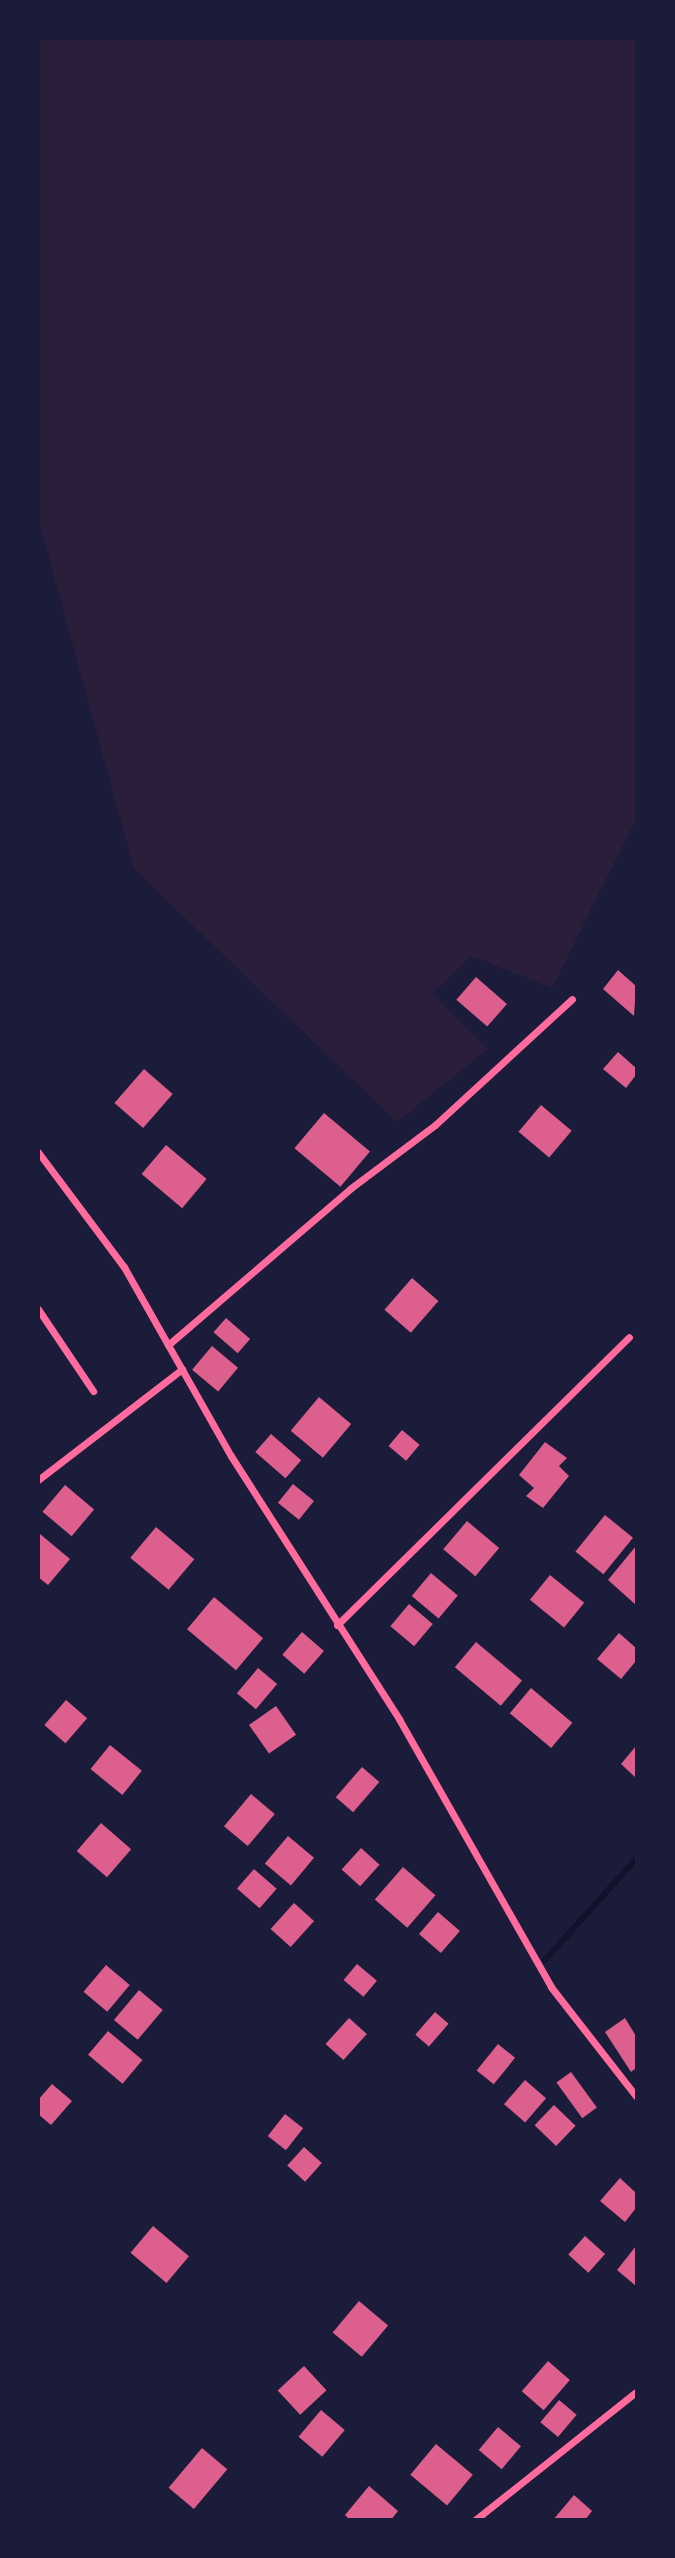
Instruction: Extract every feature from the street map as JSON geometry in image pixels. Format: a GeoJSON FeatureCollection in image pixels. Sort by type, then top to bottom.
{"type":"FeatureCollection","features":[{"type":"Feature","properties":{"kind":"street"},"geometry":{"type":"LineString","coordinates":[[168,1345],[351,1188],[435,1125],[572,999]]}},
{"type":"Feature","properties":{"kind":"street"},"geometry":{"type":"LineString","coordinates":[[38,1152],[124,1267],[337,1625],[399,1719],[551,1987],[636,2096]]}},
{"type":"Feature","properties":{"kind":"street"},"geometry":{"type":"LineString","coordinates":[[38,1308],[93,1391]]}},
{"type":"Feature","properties":{"kind":"street"},"geometry":{"type":"LineString","coordinates":[[337,1625],[629,1337]]}},
{"type":"Feature","properties":{"kind":"street"},"geometry":{"type":"LineString","coordinates":[[38,1480],[182,1368]]}},
{"type":"Feature","properties":{"kind":"street"},"geometry":{"type":"LineString","coordinates":[[475,2519],[636,2392]]}},
{"type":"Feature","properties":{"kind":"shaded area"},"geometry":{"type":"Polygon","coordinates":[[[38,39],[636,39],[636,819],[552,988],[472,956],[432,993],[488,1049],[397,1122],[134,869],[39,521],[38,39]]]}},
{"type":"Feature","properties":{"kind":"building"},"geometry":{"type":"Polygon","coordinates":[[[618,970],[636,986],[634,1016],[603,989],[618,970]]]}},
{"type":"Feature","properties":{"kind":"building"},"geometry":{"type":"Polygon","coordinates":[[[476,977],[507,1004],[487,1027],[456,1000],[476,977]]]}},
{"type":"Feature","properties":{"kind":"building"},"geometry":{"type":"Polygon","coordinates":[[[618,1052],[636,1068],[636,1075],[626,1088],[603,1069],[618,1052]]]}},
{"type":"Feature","properties":{"kind":"building"},"geometry":{"type":"Polygon","coordinates":[[[144,1069],[173,1094],[143,1128],[114,1103],[144,1069]]]}},
{"type":"Feature","properties":{"kind":"building"},"geometry":{"type":"Polygon","coordinates":[[[541,1105],[572,1131],[549,1158],[519,1132],[541,1105]]]}},
{"type":"Feature","properties":{"kind":"building"},"geometry":{"type":"Polygon","coordinates":[[[324,1113],[370,1152],[340,1187],[294,1148],[324,1113]]]}},
{"type":"Feature","properties":{"kind":"building"},"geometry":{"type":"Polygon","coordinates":[[[166,1145],[207,1179],[182,1208],[142,1174],[166,1145]]]}},
{"type":"Feature","properties":{"kind":"building"},"geometry":{"type":"Polygon","coordinates":[[[412,1278],[438,1301],[411,1333],[384,1310],[412,1278]]]}},
{"type":"Feature","properties":{"kind":"building"},"geometry":{"type":"Polygon","coordinates":[[[226,1318],[250,1339],[238,1353],[214,1332],[226,1318]]]}},
{"type":"Feature","properties":{"kind":"building"},"geometry":{"type":"Polygon","coordinates":[[[212,1346],[238,1368],[218,1392],[192,1370],[212,1346]]]}},
{"type":"Feature","properties":{"kind":"building"},"geometry":{"type":"Polygon","coordinates":[[[319,1397],[351,1424],[323,1458],[291,1431],[319,1397]]]}},
{"type":"Feature","properties":{"kind":"building"},"geometry":{"type":"Polygon","coordinates":[[[402,1430],[420,1445],[406,1461],[389,1446],[402,1430]]]}},
{"type":"Feature","properties":{"kind":"building"},"geometry":{"type":"Polygon","coordinates":[[[271,1434],[301,1460],[285,1478],[255,1452],[271,1434]]]}},
{"type":"Feature","properties":{"kind":"building"},"geometry":{"type":"Polygon","coordinates":[[[545,1442],[567,1458],[559,1466],[569,1476],[543,1508],[526,1496],[534,1488],[519,1475],[545,1442]]]}},
{"type":"Feature","properties":{"kind":"building"},"geometry":{"type":"Polygon","coordinates":[[[293,1484],[314,1501],[299,1520],[278,1503],[293,1484]]]}},
{"type":"Feature","properties":{"kind":"building"},"geometry":{"type":"Polygon","coordinates":[[[65,1485],[94,1509],[72,1536],[43,1512],[65,1485]]]}},
{"type":"Feature","properties":{"kind":"building"},"geometry":{"type":"Polygon","coordinates":[[[605,1515],[633,1538],[603,1574],[575,1552],[605,1515]]]}},
{"type":"Feature","properties":{"kind":"building"},"geometry":{"type":"Polygon","coordinates":[[[467,1521],[499,1548],[475,1576],[443,1549],[467,1521]]]}},
{"type":"Feature","properties":{"kind":"building"},"geometry":{"type":"Polygon","coordinates":[[[156,1527],[194,1559],[169,1590],[130,1558],[156,1527]]]}},
{"type":"Feature","properties":{"kind":"building"},"geometry":{"type":"Polygon","coordinates":[[[40,1534],[70,1559],[48,1585],[38,1577],[40,1534]]]}},
{"type":"Feature","properties":{"kind":"building"},"geometry":{"type":"Polygon","coordinates":[[[636,1546],[636,1605],[608,1580],[636,1546]]]}},
{"type":"Feature","properties":{"kind":"building"},"geometry":{"type":"Polygon","coordinates":[[[431,1573],[458,1595],[439,1618],[412,1596],[431,1573]]]}},
{"type":"Feature","properties":{"kind":"building"},"geometry":{"type":"Polygon","coordinates":[[[550,1575],[584,1603],[564,1628],[530,1600],[550,1575]]]}},
{"type":"Feature","properties":{"kind":"building"},"geometry":{"type":"Polygon","coordinates":[[[214,1597],[263,1638],[236,1670],[187,1629],[214,1597]]]}},
{"type":"Feature","properties":{"kind":"building"},"geometry":{"type":"Polygon","coordinates":[[[409,1604],[433,1624],[414,1646],[390,1626],[409,1604]]]}},
{"type":"Feature","properties":{"kind":"building"},"geometry":{"type":"Polygon","coordinates":[[[302,1632],[324,1651],[304,1674],[282,1655],[302,1632]]]}},
{"type":"Feature","properties":{"kind":"building"},"geometry":{"type":"Polygon","coordinates":[[[619,1633],[636,1648],[636,1661],[621,1679],[597,1659],[619,1633]]]}},
{"type":"Feature","properties":{"kind":"building"},"geometry":{"type":"Polygon","coordinates":[[[476,1642],[522,1681],[501,1706],[455,1667],[476,1642]]]}},
{"type":"Feature","properties":{"kind":"building"},"geometry":{"type":"Polygon","coordinates":[[[258,1668],[277,1684],[256,1709],[237,1693],[258,1668]]]}},
{"type":"Feature","properties":{"kind":"building"},"geometry":{"type":"Polygon","coordinates":[[[531,1688],[572,1723],[551,1748],[510,1713],[531,1688]]]}},
{"type":"Feature","properties":{"kind":"building"},"geometry":{"type":"Polygon","coordinates":[[[66,1700],[87,1718],[65,1743],[44,1725],[66,1700]]]}},
{"type":"Feature","properties":{"kind":"building"},"geometry":{"type":"Polygon","coordinates":[[[276,1706],[296,1735],[269,1754],[249,1725],[276,1706]]]}},
{"type":"Feature","properties":{"kind":"building"},"geometry":{"type":"Polygon","coordinates":[[[110,1745],[142,1771],[122,1795],[90,1769],[110,1745]]]}},
{"type":"Feature","properties":{"kind":"building"},"geometry":{"type":"Polygon","coordinates":[[[636,1746],[636,1778],[621,1764],[636,1746]]]}},
{"type":"Feature","properties":{"kind":"building"},"geometry":{"type":"Polygon","coordinates":[[[362,1767],[379,1782],[353,1812],[336,1797],[362,1767]]]}},
{"type":"Feature","properties":{"kind":"building"},"geometry":{"type":"Polygon","coordinates":[[[251,1794],[275,1814],[248,1846],[224,1826],[251,1794]]]}},
{"type":"Feature","properties":{"kind":"building"},"geometry":{"type":"Polygon","coordinates":[[[101,1823],[131,1849],[107,1877],[77,1851],[101,1823]]]}},
{"type":"Feature","properties":{"kind":"building"},"geometry":{"type":"Polygon","coordinates":[[[288,1836],[314,1858],[291,1885],[265,1864],[288,1836]]]}},
{"type":"Feature","properties":{"kind":"building"},"geometry":{"type":"Polygon","coordinates":[[[361,1848],[380,1865],[360,1886],[342,1870],[361,1848]]]}},
{"type":"Feature","properties":{"kind":"building"},"geometry":{"type":"Polygon","coordinates":[[[403,1867],[435,1895],[407,1928],[375,1899],[403,1867]]]}},
{"type":"Feature","properties":{"kind":"building"},"geometry":{"type":"Polygon","coordinates":[[[254,1869],[277,1889],[260,1908],[237,1889],[254,1869]]]}},
{"type":"Feature","properties":{"kind":"building"},"geometry":{"type":"Polygon","coordinates":[[[294,1903],[314,1921],[291,1947],[271,1929],[294,1903]]]}},
{"type":"Feature","properties":{"kind":"building"},"geometry":{"type":"Polygon","coordinates":[[[438,1912],[460,1931],[441,1953],[419,1934],[438,1912]]]}},
{"type":"Feature","properties":{"kind":"building"},"geometry":{"type":"Polygon","coordinates":[[[357,1964],[377,1981],[363,1997],[344,1980],[357,1964]]]}},
{"type":"Feature","properties":{"kind":"building"},"geometry":{"type":"Polygon","coordinates":[[[106,1965],[130,1985],[107,2012],[84,1992],[106,1965]]]}},
{"type":"Feature","properties":{"kind":"building"},"geometry":{"type":"Polygon","coordinates":[[[139,1990],[163,2010],[138,2040],[114,2020],[139,1990]]]}},
{"type":"Feature","properties":{"kind":"building"},"geometry":{"type":"Polygon","coordinates":[[[435,2012],[449,2024],[429,2046],[415,2035],[435,2012]]]}},
{"type":"Feature","properties":{"kind":"building"},"geometry":{"type":"Polygon","coordinates":[[[349,2018],[367,2034],[343,2060],[326,2044],[349,2018]]]}},
{"type":"Feature","properties":{"kind":"building"},"geometry":{"type":"Polygon","coordinates":[[[625,2018],[636,2036],[636,2068],[631,2072],[605,2032],[625,2018]]]}},
{"type":"Feature","properties":{"kind":"building"},"geometry":{"type":"Polygon","coordinates":[[[108,2031],[142,2060],[123,2084],[88,2055],[108,2031]]]}},
{"type":"Feature","properties":{"kind":"building"},"geometry":{"type":"Polygon","coordinates":[[[498,2044],[515,2058],[494,2084],[477,2070],[498,2044]]]}},
{"type":"Feature","properties":{"kind":"building"},"geometry":{"type":"Polygon","coordinates":[[[571,2072],[597,2108],[582,2118],[556,2083],[571,2072]]]}},
{"type":"Feature","properties":{"kind":"building"},"geometry":{"type":"Polygon","coordinates":[[[525,2080],[546,2098],[525,2123],[504,2104],[525,2080]]]}},
{"type":"Feature","properties":{"kind":"building"},"geometry":{"type":"Polygon","coordinates":[[[52,2084],[72,2101],[51,2125],[38,2114],[38,2100],[52,2084]]]}},
{"type":"Feature","properties":{"kind":"building"},"geometry":{"type":"Polygon","coordinates":[[[554,2105],[576,2126],[556,2146],[535,2125],[554,2105]]]}},
{"type":"Feature","properties":{"kind":"building"},"geometry":{"type":"Polygon","coordinates":[[[285,2114],[303,2128],[286,2150],[268,2136],[285,2114]]]}},
{"type":"Feature","properties":{"kind":"building"},"geometry":{"type":"Polygon","coordinates":[[[304,2147],[322,2163],[305,2182],[287,2166],[304,2147]]]}},
{"type":"Feature","properties":{"kind":"building"},"geometry":{"type":"Polygon","coordinates":[[[620,2178],[636,2193],[636,2208],[625,2222],[600,2201],[620,2178]]]}},
{"type":"Feature","properties":{"kind":"building"},"geometry":{"type":"Polygon","coordinates":[[[153,2226],[189,2256],[167,2283],[131,2253],[153,2226]]]}},
{"type":"Feature","properties":{"kind":"building"},"geometry":{"type":"Polygon","coordinates":[[[585,2236],[605,2254],[588,2273],[568,2255],[585,2236]]]}},
{"type":"Feature","properties":{"kind":"building"},"geometry":{"type":"Polygon","coordinates":[[[636,2246],[636,2286],[617,2270],[636,2246]]]}},
{"type":"Feature","properties":{"kind":"building"},"geometry":{"type":"Polygon","coordinates":[[[359,2301],[388,2325],[362,2357],[333,2332],[359,2301]]]}},
{"type":"Feature","properties":{"kind":"building"},"geometry":{"type":"Polygon","coordinates":[[[548,2361],[570,2380],[544,2410],[522,2391],[548,2361]]]}},
{"type":"Feature","properties":{"kind":"building"},"geometry":{"type":"Polygon","coordinates":[[[304,2366],[327,2390],[300,2415],[278,2391],[304,2366]]]}},
{"type":"Feature","properties":{"kind":"building"},"geometry":{"type":"Polygon","coordinates":[[[559,2400],[577,2415],[558,2437],[540,2422],[559,2400]]]}},
{"type":"Feature","properties":{"kind":"building"},"geometry":{"type":"Polygon","coordinates":[[[321,2410],[345,2430],[322,2457],[299,2437],[321,2410]]]}},
{"type":"Feature","properties":{"kind":"building"},"geometry":{"type":"Polygon","coordinates":[[[498,2427],[521,2446],[502,2469],[479,2450],[498,2427]]]}},
{"type":"Feature","properties":{"kind":"building"},"geometry":{"type":"Polygon","coordinates":[[[436,2444],[473,2475],[447,2505],[410,2475],[436,2444]]]}},
{"type":"Feature","properties":{"kind":"building"},"geometry":{"type":"Polygon","coordinates":[[[202,2448],[227,2469],[194,2509],[169,2488],[202,2448]]]}},
{"type":"Feature","properties":{"kind":"building"},"geometry":{"type":"Polygon","coordinates":[[[369,2486],[398,2511],[391,2520],[350,2520],[345,2515],[369,2486]]]}},
{"type":"Feature","properties":{"kind":"building"},"geometry":{"type":"Polygon","coordinates":[[[574,2495],[592,2511],[585,2520],[553,2520],[574,2495]]]}},
{"type":"Feature","properties":{"kind":"waterway"},"geometry":{"type":"LineString","coordinates":[[545,1960],[636,1859]]}}]}
